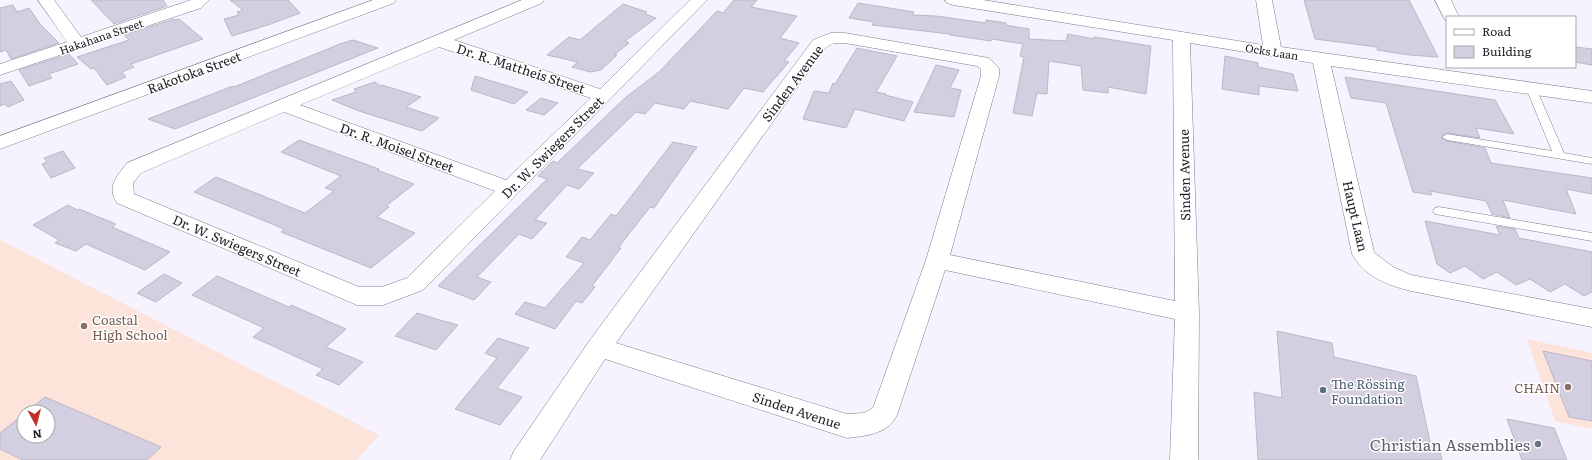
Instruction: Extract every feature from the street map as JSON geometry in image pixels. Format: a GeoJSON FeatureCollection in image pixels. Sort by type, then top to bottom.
{"type":"FeatureCollection","features":[{"type":"Feature","properties":{"kind":"street"},"geometry":{"type":"LineString","coordinates":[[46,0],[77,44]]}},
{"type":"Feature","properties":{"kind":"street","name":"Hakahana Street"},"geometry":{"type":"LineString","coordinates":[[0,70],[195,5],[201,0]]}},
{"type":"Feature","properties":{"kind":"street","name":"Rakotoka Street"},"geometry":{"type":"LineString","coordinates":[[0,143],[388,0]]}},
{"type":"Feature","properties":{"kind":"street","name":"Dr. W. Swiegers Street"},"geometry":{"type":"LineString","coordinates":[[536,0],[134,168],[122,183],[124,198],[357,296],[383,296],[415,284],[699,0]]}},
{"type":"Feature","properties":{"kind":"street","name":"Ocks Laan"},"geometry":{"type":"LineString","coordinates":[[952,0],[1321,59],[1477,74],[1531,88],[1592,97]]}},
{"type":"Feature","properties":{"kind":"street"},"geometry":{"type":"LineString","coordinates":[[1264,0],[1273,51]]}},
{"type":"Feature","properties":{"kind":"street"},"geometry":{"type":"LineString","coordinates":[[1443,0],[1451,16]]}},
{"type":"Feature","properties":{"kind":"street","name":"Sinden Avenue"},"geometry":{"type":"LineString","coordinates":[[1181,37],[1187,313],[1184,460]]}},
{"type":"Feature","properties":{"kind":"street","name":"Sinden Avenue"},"geometry":{"type":"LineString","coordinates":[[524,460],[599,347],[819,44],[830,38],[845,38],[983,62],[990,68],[990,76],[937,260],[884,416],[868,424],[847,426],[599,347]]}},
{"type":"Feature","properties":{"kind":"street","name":"Dr. R. Mattheis Street"},"geometry":{"type":"LineString","coordinates":[[439,41],[604,96]]}},
{"type":"Feature","properties":{"kind":"street","name":"Haupt Laan"},"geometry":{"type":"LineString","coordinates":[[1321,59],[1363,254],[1370,263],[1380,272],[1405,281],[1592,318]]}},
{"type":"Feature","properties":{"kind":"street","name":"Dr. R. Moisel Street"},"geometry":{"type":"LineString","coordinates":[[284,106],[510,188]]}},
{"type":"Feature","properties":{"kind":"street"},"geometry":{"type":"LineString","coordinates":[[937,260],[1187,313]]}},
{"type":"Feature","properties":{"kind":"lane"},"geometry":{"type":"LineString","coordinates":[[1531,88],[1560,156]]}},
{"type":"Feature","properties":{"kind":"lane"},"geometry":{"type":"LineString","coordinates":[[1447,137],[1592,161]]}},
{"type":"Feature","properties":{"kind":"lane"},"geometry":{"type":"LineString","coordinates":[[1439,211],[1592,237]]}},
{"type":"Feature","properties":{"kind":"shaded area","name":"Coastal High School"},"geometry":{"type":"Polygon","coordinates":[[[0,240],[379,435],[357,460],[0,460],[0,240]]]}},
{"type":"Feature","properties":{"kind":"shaded area","name":"CHAIN"},"geometry":{"type":"Polygon","coordinates":[[[1527,339],[1592,353],[1592,429],[1555,421],[1527,339]]]}},
{"type":"Feature","properties":{"kind":"building"},"geometry":{"type":"Polygon","coordinates":[[[91,0],[163,0],[167,6],[114,24],[91,0]]]}},
{"type":"Feature","properties":{"kind":"building"},"geometry":{"type":"Polygon","coordinates":[[[230,0],[288,0],[300,13],[232,36],[224,19],[239,15],[237,12],[243,10],[230,0]]]}},
{"type":"Feature","properties":{"kind":"building"},"geometry":{"type":"Polygon","coordinates":[[[734,0],[757,0],[751,7],[797,16],[780,38],[799,43],[784,61],[789,62],[763,92],[744,88],[728,109],[690,101],[684,109],[655,103],[645,114],[636,112],[577,169],[594,173],[579,189],[567,185],[535,220],[547,223],[532,239],[519,234],[477,277],[491,282],[474,300],[438,286],[547,179],[538,176],[553,161],[557,163],[626,97],[659,72],[717,11],[723,13],[734,0]]]}},
{"type":"Feature","properties":{"kind":"building"},"geometry":{"type":"Polygon","coordinates":[[[1304,0],[1409,0],[1438,57],[1409,55],[1377,50],[1377,47],[1315,39],[1304,0]]]}},
{"type":"Feature","properties":{"kind":"building"},"geometry":{"type":"Polygon","coordinates":[[[858,3],[914,12],[912,15],[936,16],[986,23],[986,20],[1006,23],[1005,25],[1029,29],[1029,39],[1066,41],[1068,34],[1094,39],[1094,37],[1151,46],[1146,94],[1108,87],[1108,93],[1083,90],[1081,66],[1049,61],[1047,94],[1037,93],[1032,116],[1013,113],[1024,57],[1020,56],[1023,44],[872,25],[874,22],[849,18],[858,3]]]}},
{"type":"Feature","properties":{"kind":"building"},"geometry":{"type":"Polygon","coordinates":[[[623,4],[647,12],[645,14],[656,18],[625,41],[629,43],[614,55],[617,55],[601,70],[590,72],[572,67],[578,62],[547,55],[569,37],[580,40],[623,4]]]}},
{"type":"Feature","properties":{"kind":"building"},"geometry":{"type":"Polygon","coordinates":[[[13,5],[17,12],[29,8],[40,24],[59,43],[11,59],[6,50],[0,52],[0,8],[13,5]]]}},
{"type":"Feature","properties":{"kind":"building"},"geometry":{"type":"Polygon","coordinates":[[[174,19],[179,19],[203,39],[131,64],[134,67],[122,72],[126,77],[107,85],[94,68],[91,69],[77,57],[129,40],[124,35],[174,19]]]}},
{"type":"Feature","properties":{"kind":"building"},"geometry":{"type":"Polygon","coordinates":[[[353,40],[378,48],[175,129],[148,119],[233,86],[234,87],[353,40]]]}},
{"type":"Feature","properties":{"kind":"building"},"geometry":{"type":"Polygon","coordinates":[[[1576,47],[1592,49],[1592,65],[1576,62],[1576,47]]]}},
{"type":"Feature","properties":{"kind":"building"},"geometry":{"type":"Polygon","coordinates":[[[857,48],[897,56],[876,92],[913,102],[904,121],[855,109],[846,128],[803,119],[814,91],[829,93],[833,83],[835,84],[857,48]]]}},
{"type":"Feature","properties":{"kind":"building"},"geometry":{"type":"Polygon","coordinates":[[[69,54],[78,64],[49,74],[52,78],[29,86],[19,70],[69,54]]]}},
{"type":"Feature","properties":{"kind":"building"},"geometry":{"type":"Polygon","coordinates":[[[1225,56],[1258,63],[1258,67],[1293,74],[1298,91],[1259,86],[1259,95],[1222,89],[1225,56]]]}},
{"type":"Feature","properties":{"kind":"building"},"geometry":{"type":"Polygon","coordinates":[[[936,65],[959,70],[950,88],[961,90],[954,117],[914,112],[936,65]]]}},
{"type":"Feature","properties":{"kind":"building"},"geometry":{"type":"Polygon","coordinates":[[[475,76],[528,92],[514,104],[471,90],[475,76]]]}},
{"type":"Feature","properties":{"kind":"building"},"geometry":{"type":"Polygon","coordinates":[[[1345,77],[1495,100],[1514,134],[1476,128],[1480,138],[1447,133],[1441,138],[1447,141],[1485,148],[1491,163],[1592,178],[1592,194],[1566,189],[1576,214],[1503,200],[1510,218],[1492,214],[1486,201],[1430,191],[1432,195],[1413,192],[1386,103],[1351,98],[1345,77]]]}},
{"type":"Feature","properties":{"kind":"building"},"geometry":{"type":"Polygon","coordinates":[[[11,81],[24,100],[8,107],[5,104],[0,106],[0,84],[11,81]]]}},
{"type":"Feature","properties":{"kind":"building"},"geometry":{"type":"Polygon","coordinates":[[[375,82],[380,86],[382,85],[421,97],[406,107],[439,118],[422,131],[359,111],[332,100],[356,92],[354,89],[375,82]]]}},
{"type":"Feature","properties":{"kind":"building"},"geometry":{"type":"Polygon","coordinates":[[[541,98],[558,103],[544,115],[526,110],[541,98]]]}},
{"type":"Feature","properties":{"kind":"building"},"geometry":{"type":"Polygon","coordinates":[[[299,140],[379,169],[377,170],[414,184],[386,206],[389,207],[377,217],[415,233],[371,268],[281,232],[284,229],[194,192],[216,177],[305,213],[334,191],[325,188],[341,176],[281,152],[299,140]]]}},
{"type":"Feature","properties":{"kind":"building"},"geometry":{"type":"Polygon","coordinates":[[[673,142],[697,147],[654,208],[650,207],[618,248],[621,248],[592,286],[595,287],[582,303],[576,301],[555,329],[515,314],[525,302],[545,308],[584,263],[566,257],[582,237],[590,240],[611,214],[616,216],[673,142]]]}},
{"type":"Feature","properties":{"kind":"building"},"geometry":{"type":"Polygon","coordinates":[[[63,151],[75,168],[51,178],[42,164],[47,162],[44,158],[63,151]]]}},
{"type":"Feature","properties":{"kind":"building"},"geometry":{"type":"Polygon","coordinates":[[[68,205],[77,210],[79,209],[116,224],[112,227],[170,252],[145,270],[86,244],[76,251],[55,243],[59,240],[33,225],[68,205]]]}},
{"type":"Feature","properties":{"kind":"building"},"geometry":{"type":"Polygon","coordinates":[[[1425,221],[1500,235],[1496,226],[1515,229],[1519,238],[1592,252],[1592,292],[1584,296],[1565,284],[1550,292],[1530,279],[1516,285],[1497,272],[1483,279],[1465,266],[1450,273],[1437,264],[1425,221]]]}},
{"type":"Feature","properties":{"kind":"building"},"geometry":{"type":"Polygon","coordinates":[[[164,274],[182,283],[156,302],[137,293],[164,274]]]}},
{"type":"Feature","properties":{"kind":"building"},"geometry":{"type":"Polygon","coordinates":[[[217,276],[289,307],[291,305],[346,329],[326,347],[363,362],[339,385],[316,375],[323,369],[253,337],[264,328],[192,295],[217,276]]]}},
{"type":"Feature","properties":{"kind":"building"},"geometry":{"type":"Polygon","coordinates":[[[417,313],[458,325],[436,350],[395,336],[417,313]]]}},
{"type":"Feature","properties":{"kind":"building"},"geometry":{"type":"Polygon","coordinates":[[[1277,331],[1332,343],[1334,357],[1416,376],[1430,442],[1438,444],[1442,460],[1258,460],[1254,392],[1282,398],[1277,331]]]}},
{"type":"Feature","properties":{"kind":"building"},"geometry":{"type":"Polygon","coordinates":[[[498,338],[529,348],[497,388],[522,397],[500,425],[455,409],[497,358],[485,353],[498,338]]]}},
{"type":"Feature","properties":{"kind":"building"},"geometry":{"type":"Polygon","coordinates":[[[1543,351],[1592,361],[1592,421],[1569,417],[1543,351]]]}},
{"type":"Feature","properties":{"kind":"building"},"geometry":{"type":"Polygon","coordinates":[[[45,397],[161,447],[147,460],[23,460],[0,449],[0,433],[16,420],[16,444],[56,444],[56,404],[36,404],[45,397]]]}},
{"type":"Feature","properties":{"kind":"building","name":"Christian Assemblies"},"geometry":{"type":"Polygon","coordinates":[[[1507,419],[1554,428],[1567,460],[1522,460],[1507,419]]]}},
{"type":"Feature","properties":{"kind":"place","name":"Coastal High School"},"geometry":{"type":"Point","coordinates":[84,326]}},
{"type":"Feature","properties":{"kind":"place","name":"CHAIN"},"geometry":{"type":"Point","coordinates":[1568,387]}},
{"type":"Feature","properties":{"kind":"place","name":"The Rössing Foundation"},"geometry":{"type":"Point","coordinates":[1323,390]}},
{"type":"Feature","properties":{"kind":"place","name":"Christian Assemblies"},"geometry":{"type":"Point","coordinates":[1538,444]}}]}
